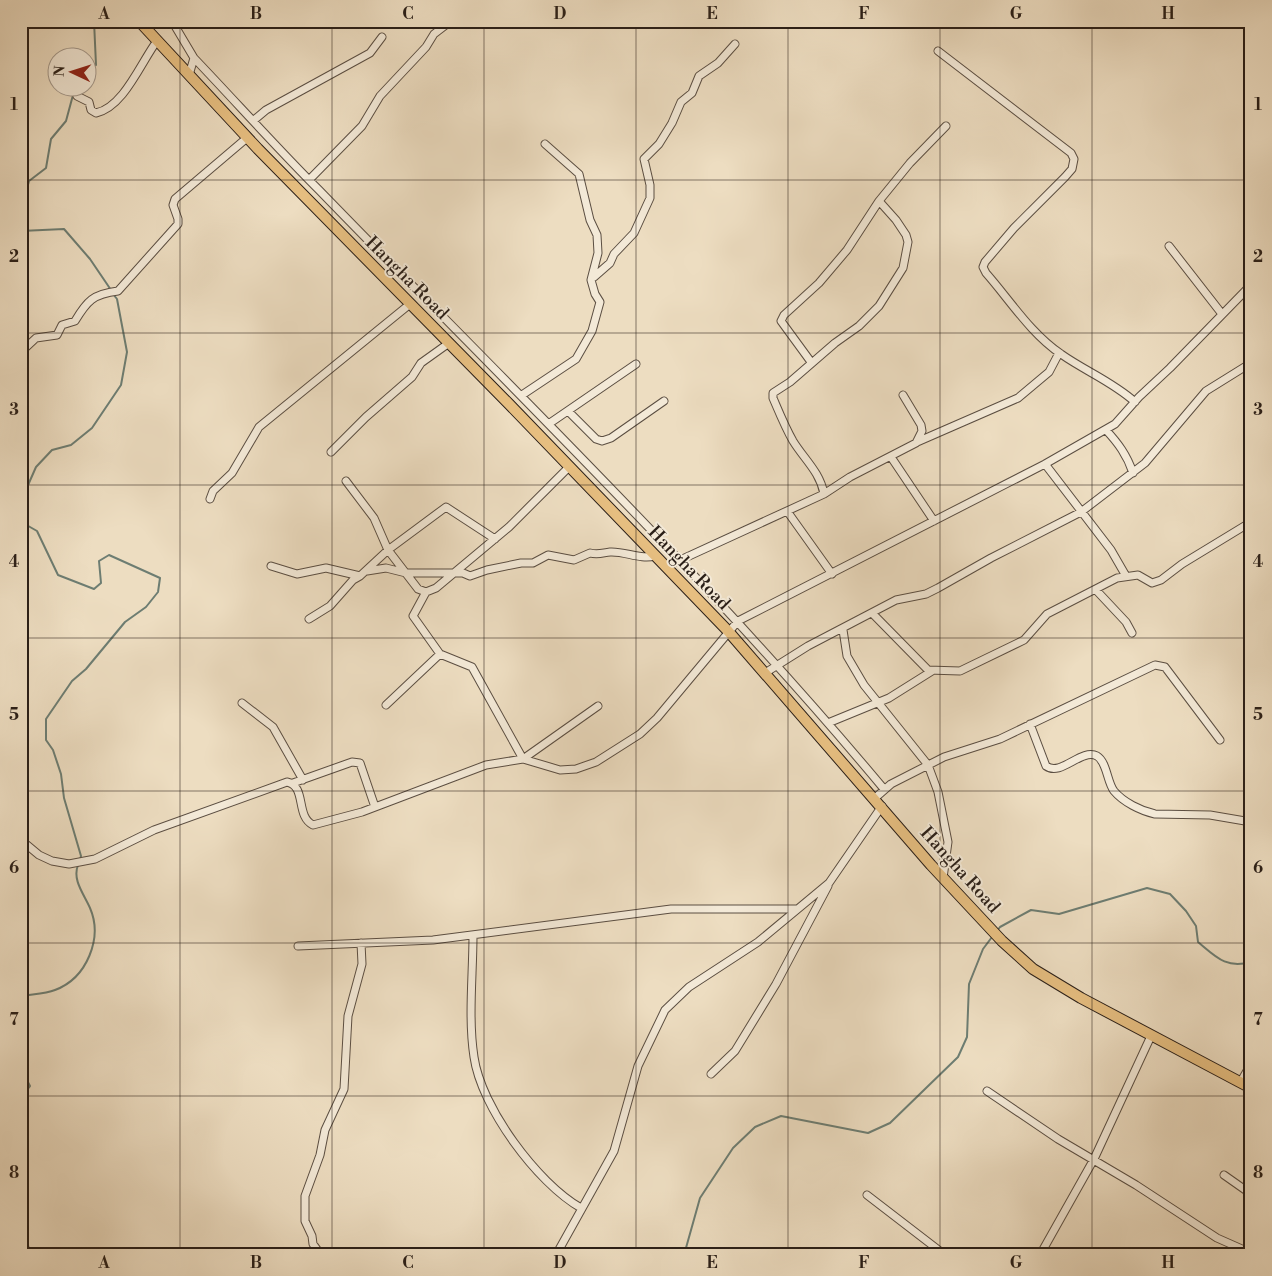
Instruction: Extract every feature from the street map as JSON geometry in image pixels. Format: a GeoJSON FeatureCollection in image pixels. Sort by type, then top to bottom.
{"type":"FeatureCollection","features":[{"type":"Feature","properties":{"kind":"highway","name":"Hangha Road"},"geometry":{"type":"LineString","coordinates":[[138,21],[248,137],[570,466],[728,631],[943,878],[1002,941],[1034,969],[1081,998],[1251,1088]]}},
{"type":"Feature","properties":{"kind":"street"},"geometry":{"type":"LineString","coordinates":[[21,28],[25,21]]}},
{"type":"Feature","properties":{"kind":"street"},"geometry":{"type":"LineString","coordinates":[[172,21],[194,58],[309,180],[550,423],[678,561],[738,621],[884,789]]}},
{"type":"Feature","properties":{"kind":"street"},"geometry":{"type":"LineString","coordinates":[[309,180],[362,126],[380,96],[426,47],[434,34],[451,21]]}},
{"type":"Feature","properties":{"kind":"street"},"geometry":{"type":"LineString","coordinates":[[254,120],[266,110],[370,53],[382,37]]}},
{"type":"Feature","properties":{"kind":"street"},"geometry":{"type":"LineString","coordinates":[[81,98],[89,102],[91,110],[96,113],[105,111],[126,88],[146,54],[157,41]]}},
{"type":"Feature","properties":{"kind":"street"},"geometry":{"type":"LineString","coordinates":[[592,279],[610,263],[614,254],[634,232],[650,198],[650,185],[644,159],[659,144],[672,123],[681,102],[692,93],[699,76],[718,63],[735,44]]}},
{"type":"Feature","properties":{"kind":"street"},"geometry":{"type":"LineString","coordinates":[[938,51],[1071,153],[1074,159],[1072,169],[1014,228],[983,267],[1014,306],[1059,353],[1125,393],[1135,402]]}},
{"type":"Feature","properties":{"kind":"street"},"geometry":{"type":"LineString","coordinates":[[189,75],[194,58]]}},
{"type":"Feature","properties":{"kind":"street"},"geometry":{"type":"LineString","coordinates":[[811,362],[780,321],[784,315],[819,283],[847,250],[879,201],[910,163],[946,126]]}},
{"type":"Feature","properties":{"kind":"street"},"geometry":{"type":"LineString","coordinates":[[21,352],[36,338],[57,335],[62,325],[75,321],[87,302],[106,293],[118,291],[178,224],[173,205],[175,199],[248,137]]}},
{"type":"Feature","properties":{"kind":"street"},"geometry":{"type":"LineString","coordinates":[[522,395],[576,360],[583,350],[599,311],[600,302],[594,294],[592,279],[598,253],[597,235],[590,220],[579,174],[545,144]]}},
{"type":"Feature","properties":{"kind":"street"},"geometry":{"type":"LineString","coordinates":[[824,494],[820,479],[794,442],[772,398],[773,393],[790,382],[811,362],[859,326],[879,306],[903,268],[908,252],[906,235],[879,201]]}},
{"type":"Feature","properties":{"kind":"street"},"geometry":{"type":"LineString","coordinates":[[1169,246],[1222,314]]}},
{"type":"Feature","properties":{"kind":"street"},"geometry":{"type":"LineString","coordinates":[[293,783],[297,787],[304,815],[308,822],[313,825],[375,807],[486,765],[523,759],[560,770],[576,769],[596,762],[640,734],[657,718],[738,621],[1045,464],[1115,424],[1251,285]]}},
{"type":"Feature","properties":{"kind":"street"},"geometry":{"type":"LineString","coordinates":[[210,499],[213,491],[232,473],[259,427],[410,304]]}},
{"type":"Feature","properties":{"kind":"street"},"geometry":{"type":"LineString","coordinates":[[331,452],[366,417],[412,377],[421,363],[449,343]]}},
{"type":"Feature","properties":{"kind":"street"},"geometry":{"type":"LineString","coordinates":[[665,567],[824,494],[850,477],[916,443],[1018,398],[1049,372],[1059,353]]}},
{"type":"Feature","properties":{"kind":"street"},"geometry":{"type":"LineString","coordinates":[[765,673],[808,646],[843,630],[896,600],[926,594],[1081,512],[1132,473],[1157,450],[1206,391],[1251,363]]}},
{"type":"Feature","properties":{"kind":"street"},"geometry":{"type":"LineString","coordinates":[[550,423],[636,364]]}},
{"type":"Feature","properties":{"kind":"street"},"geometry":{"type":"LineString","coordinates":[[903,395],[921,425],[922,431],[916,443]]}},
{"type":"Feature","properties":{"kind":"street"},"geometry":{"type":"LineString","coordinates":[[568,411],[596,439],[602,441],[610,438],[664,401]]}},
{"type":"Feature","properties":{"kind":"street"},"geometry":{"type":"LineString","coordinates":[[1106,430],[1121,447],[1129,460],[1132,473]]}},
{"type":"Feature","properties":{"kind":"street"},"geometry":{"type":"LineString","coordinates":[[891,457],[934,521]]}},
{"type":"Feature","properties":{"kind":"street"},"geometry":{"type":"LineString","coordinates":[[1045,464],[1111,550],[1126,576]]}},
{"type":"Feature","properties":{"kind":"street"},"geometry":{"type":"LineString","coordinates":[[523,759],[472,667],[440,654],[413,616],[426,592],[436,588],[452,573],[495,540],[570,466]]}},
{"type":"Feature","properties":{"kind":"street"},"geometry":{"type":"LineString","coordinates":[[346,480],[374,518],[388,550],[418,588],[426,592]]}},
{"type":"Feature","properties":{"kind":"street"},"geometry":{"type":"LineString","coordinates":[[309,618],[330,606],[353,580],[367,572],[388,550],[446,507],[495,540]]}},
{"type":"Feature","properties":{"kind":"street"},"geometry":{"type":"LineString","coordinates":[[787,511],[832,574]]}},
{"type":"Feature","properties":{"kind":"street"},"geometry":{"type":"LineString","coordinates":[[872,613],[922,666],[932,672],[960,672],[1013,646],[1033,632],[1047,614],[1117,578],[1138,575],[1146,582],[1152,583],[1161,580],[1182,564],[1251,522]]}},
{"type":"Feature","properties":{"kind":"street"},"geometry":{"type":"LineString","coordinates":[[367,572],[386,568],[406,573],[463,573],[470,576],[478,575],[487,570],[522,563],[533,563],[548,555],[574,560],[590,553],[597,555],[620,552],[649,558],[655,556]]}},
{"type":"Feature","properties":{"kind":"street"},"geometry":{"type":"LineString","coordinates":[[271,566],[297,574],[326,568],[360,576]]}},
{"type":"Feature","properties":{"kind":"street"},"geometry":{"type":"LineString","coordinates":[[1096,590],[1126,622],[1132,633]]}},
{"type":"Feature","properties":{"kind":"street"},"geometry":{"type":"LineString","coordinates":[[843,630],[847,656],[864,685],[928,765],[938,792],[948,842],[943,878]]}},
{"type":"Feature","properties":{"kind":"street"},"geometry":{"type":"LineString","coordinates":[[386,705],[440,654]]}},
{"type":"Feature","properties":{"kind":"street"},"geometry":{"type":"LineString","coordinates":[[711,1074],[736,1051],[776,984],[829,883],[884,789],[944,757],[986,744],[1148,667],[1160,664],[1165,667],[1220,740]]}},
{"type":"Feature","properties":{"kind":"street"},"geometry":{"type":"LineString","coordinates":[[828,723],[889,698],[932,672]]}},
{"type":"Feature","properties":{"kind":"street"},"geometry":{"type":"LineString","coordinates":[[242,702],[273,727],[303,780]]}},
{"type":"Feature","properties":{"kind":"street"},"geometry":{"type":"LineString","coordinates":[[523,759],[598,706]]}},
{"type":"Feature","properties":{"kind":"street"},"geometry":{"type":"LineString","coordinates":[[1030,724],[1046,766],[1054,769],[1088,755],[1096,756],[1100,759],[1114,791],[1147,812],[1155,814],[1210,815],[1251,822]]}},
{"type":"Feature","properties":{"kind":"street"},"geometry":{"type":"LineString","coordinates":[[21,840],[39,856],[69,864],[95,859],[154,830],[287,782],[293,783],[303,780],[352,762],[360,762],[375,807]]}},
{"type":"Feature","properties":{"kind":"street"},"geometry":{"type":"LineString","coordinates":[[556,1255],[614,1151],[638,1066],[665,1010],[689,987],[758,942],[829,883]]}},
{"type":"Feature","properties":{"kind":"street"},"geometry":{"type":"LineString","coordinates":[[298,946],[422,941],[671,909],[797,909]]}},
{"type":"Feature","properties":{"kind":"street"},"geometry":{"type":"LineString","coordinates":[[473,935],[473,1047],[476,1068],[481,1084],[501,1121],[530,1164],[564,1198],[581,1208]]}},
{"type":"Feature","properties":{"kind":"street"},"geometry":{"type":"LineString","coordinates":[[321,1255],[313,1244],[312,1236],[305,1221],[305,1196],[320,1155],[325,1130],[344,1089],[348,1016],[362,964],[361,943]]}},
{"type":"Feature","properties":{"kind":"street"},"geometry":{"type":"LineString","coordinates":[[1040,1255],[1094,1159],[1151,1036]]}},
{"type":"Feature","properties":{"kind":"street"},"geometry":{"type":"LineString","coordinates":[[1240,1083],[1251,1064]]}},
{"type":"Feature","properties":{"kind":"street"},"geometry":{"type":"LineString","coordinates":[[987,1091],[1058,1139],[1094,1159],[1217,1238],[1251,1253]]}},
{"type":"Feature","properties":{"kind":"street"},"geometry":{"type":"LineString","coordinates":[[1224,1175],[1251,1194]]}},
{"type":"Feature","properties":{"kind":"street"},"geometry":{"type":"LineString","coordinates":[[867,1195],[945,1255]]}},
{"type":"Feature","properties":{"kind":"waterway"},"geometry":{"type":"LineString","coordinates":[[94,21],[95,48]]}},
{"type":"Feature","properties":{"kind":"waterway"},"geometry":{"type":"LineString","coordinates":[[21,211],[29,181],[46,168],[51,139],[66,121],[72,98]]}},
{"type":"Feature","properties":{"kind":"waterway"},"geometry":{"type":"LineString","coordinates":[[21,231],[64,229],[90,259],[111,290]]}},
{"type":"Feature","properties":{"kind":"waterway"},"geometry":{"type":"LineString","coordinates":[[21,501],[36,467],[52,450],[71,445],[92,428],[121,385],[127,352],[117,299],[113,294]]}},
{"type":"Feature","properties":{"kind":"waterway"},"geometry":{"type":"LineString","coordinates":[[21,518],[23,523],[37,531],[58,575],[94,589],[101,583],[99,561],[109,555],[160,578],[158,592],[146,607],[125,622],[86,669],[72,681],[46,719],[46,740],[53,750],[61,774],[64,798],[81,856],[80,860]]}},
{"type":"Feature","properties":{"kind":"waterway"},"geometry":{"type":"LineString","coordinates":[[21,996],[55,990],[66,984],[84,967],[89,956],[95,932],[94,920],[76,876],[78,865]]}},
{"type":"Feature","properties":{"kind":"waterway"},"geometry":{"type":"LineString","coordinates":[[997,931],[1000,927],[1031,910],[1059,914],[1147,888],[1170,894],[1186,911],[1196,926],[1198,942],[1216,957],[1228,963],[1242,964],[1251,962]]}},
{"type":"Feature","properties":{"kind":"waterway"},"geometry":{"type":"LineString","coordinates":[[684,1255],[700,1198],[733,1148],[755,1127],[781,1116],[868,1133],[890,1123],[958,1057],[967,1037],[969,984],[983,949],[992,937]]}},
{"type":"Feature","properties":{"kind":"waterway"},"geometry":{"type":"LineString","coordinates":[[21,1069],[30,1086],[21,1097]]}},
{"type":"Feature","properties":{"kind":"waterway"},"geometry":{"type":"LineString","coordinates":[[21,1223],[31,1255]]}}]}
